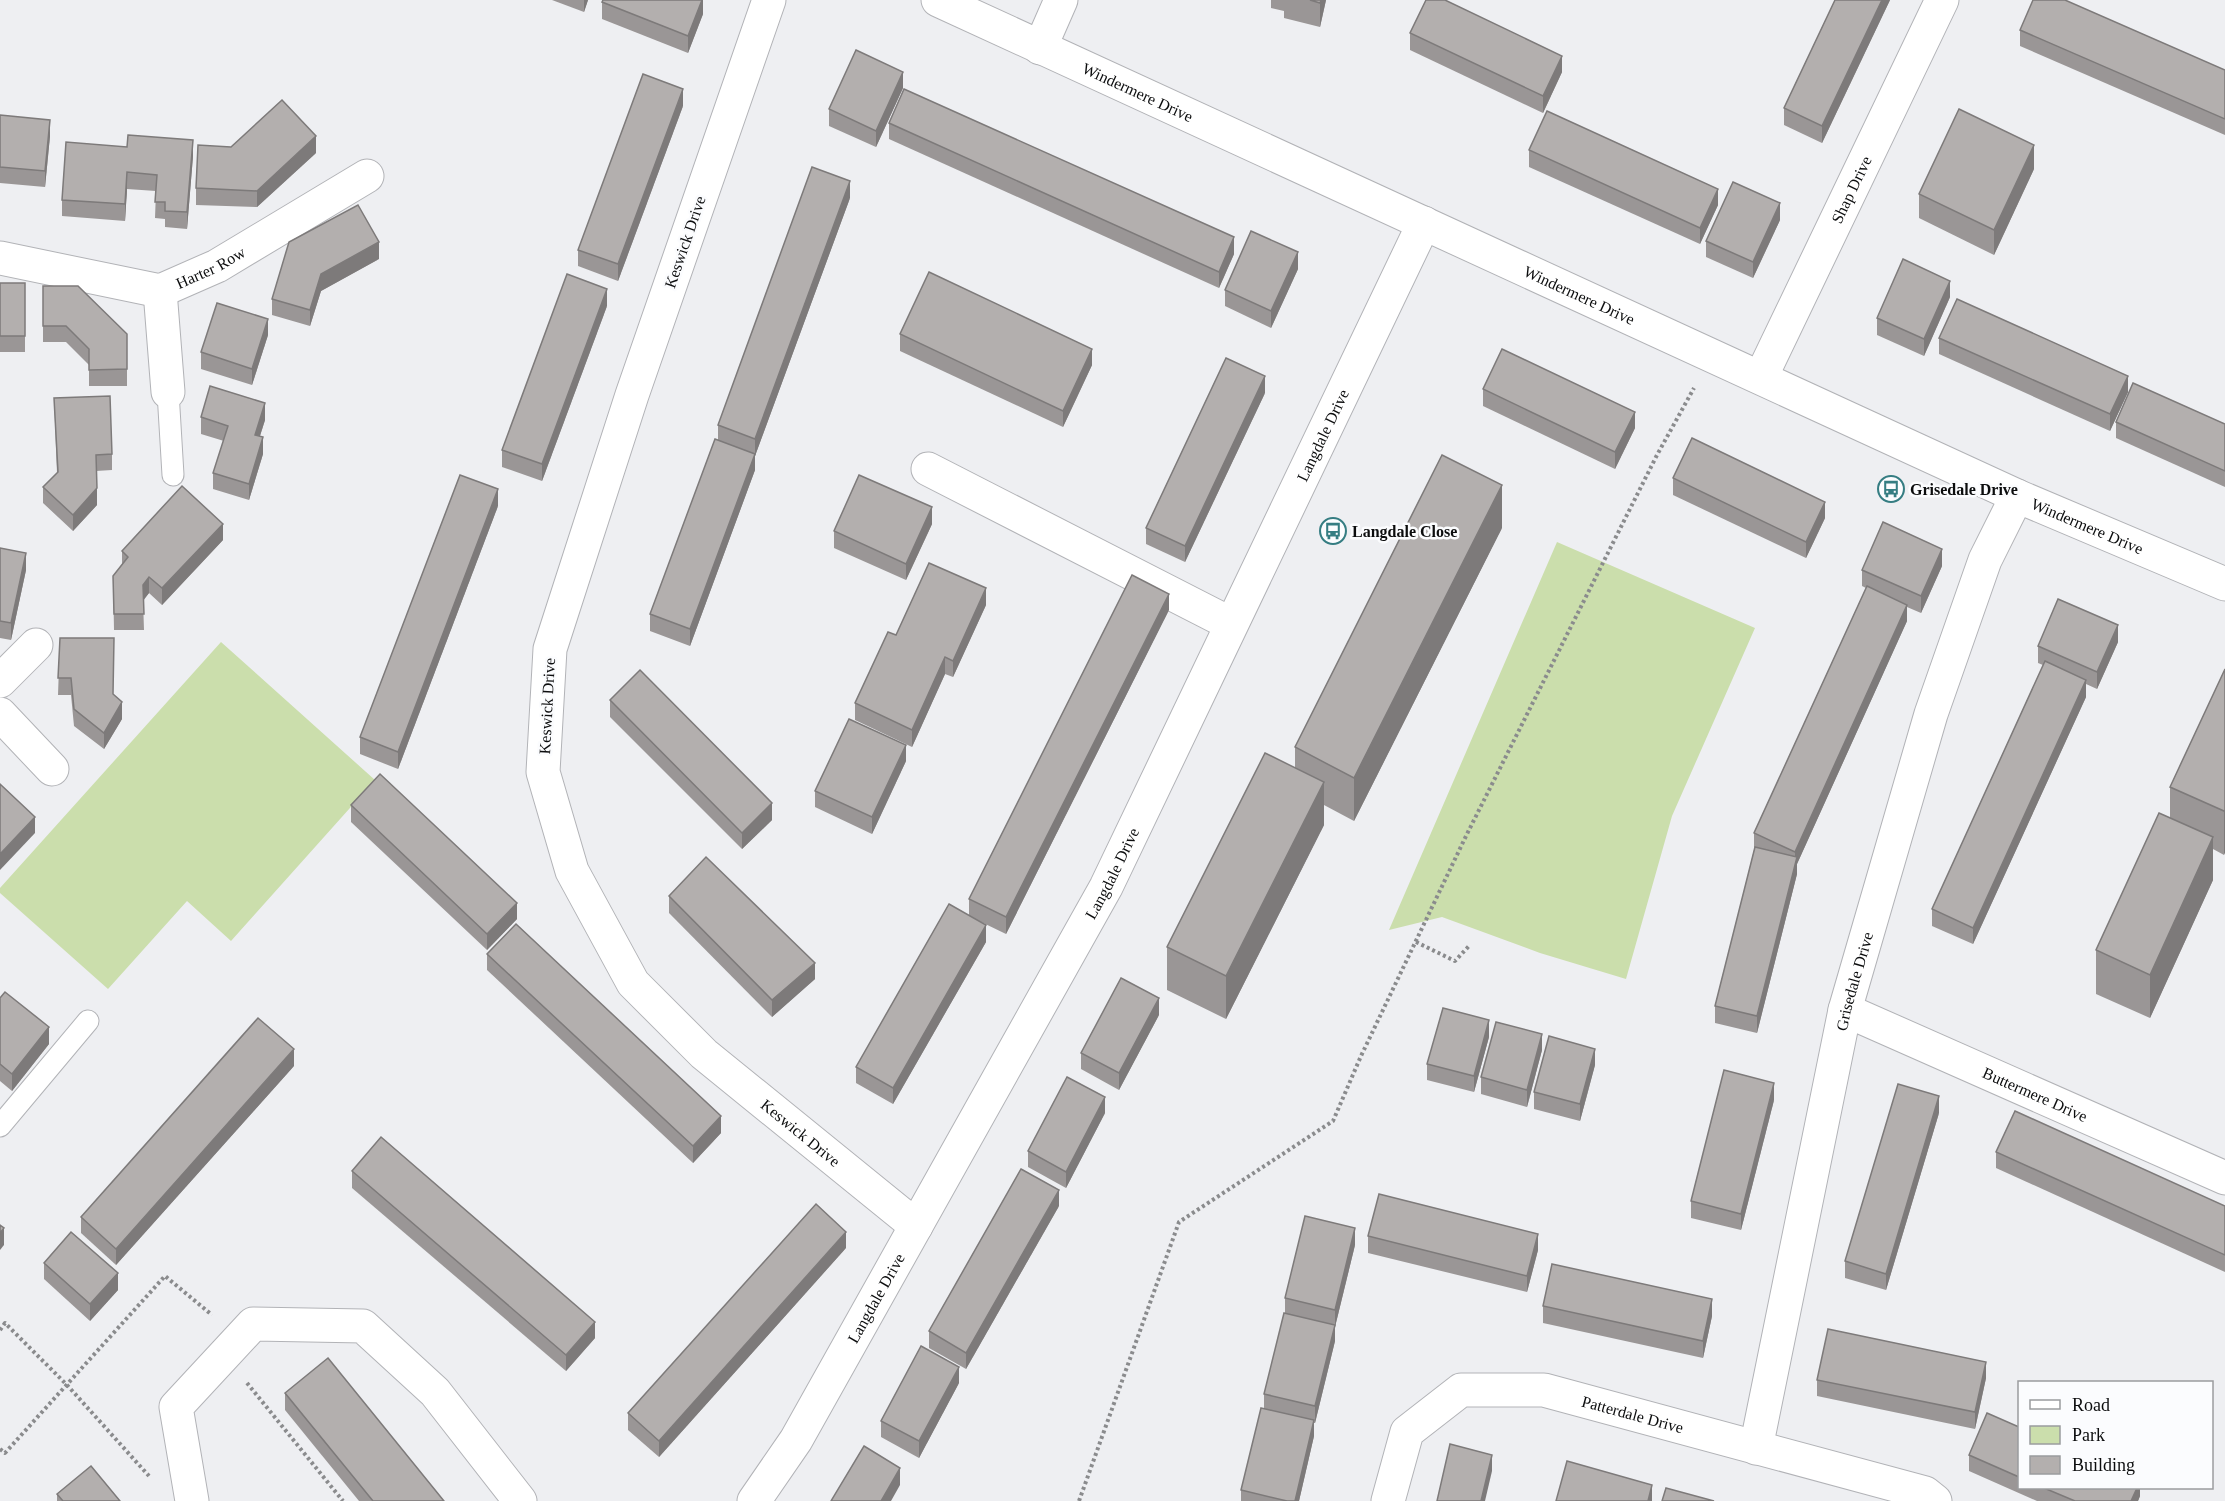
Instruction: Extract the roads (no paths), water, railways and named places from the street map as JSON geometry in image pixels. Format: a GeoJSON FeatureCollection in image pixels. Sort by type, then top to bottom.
{"type":"FeatureCollection","features":[{"type":"Feature","properties":{"kind":"street","name":"Keswick Drive"},"geometry":{"type":"LineString","coordinates":[[769,0],[632,396],[550,649],[543,772],[572,871],[633,983],[704,1054],[916,1226]]}},
{"type":"Feature","properties":{"kind":"street","name":"Windermere Drive"},"geometry":{"type":"LineString","coordinates":[[938,0],[2018,496],[2225,584]]}},
{"type":"Feature","properties":{"kind":"street"},"geometry":{"type":"LineString","coordinates":[[1040,48],[1062,0]]}},
{"type":"Feature","properties":{"kind":"street","name":"Shap Drive"},"geometry":{"type":"LineString","coordinates":[[1761,377],[1942,0]]}},
{"type":"Feature","properties":{"kind":"street","name":"Harter Row"},"geometry":{"type":"LineString","coordinates":[[0,258],[160,291],[217,266],[367,176]]}},
{"type":"Feature","properties":{"kind":"street","name":"Langdale Drive"},"geometry":{"type":"LineString","coordinates":[[754,1501],[796,1440],[1106,887],[1424,223]]}},
{"type":"Feature","properties":{"kind":"street"},"geometry":{"type":"LineString","coordinates":[[160,291],[168,392]]}},
{"type":"Feature","properties":{"kind":"street"},"geometry":{"type":"LineString","coordinates":[[928,469],[1231,624]]}},
{"type":"Feature","properties":{"kind":"street","name":"Grisedale Drive"},"geometry":{"type":"LineString","coordinates":[[1756,1448],[1845,1010],[1931,714],[1985,560],[2018,496]]}},
{"type":"Feature","properties":{"kind":"street"},"geometry":{"type":"LineString","coordinates":[[0,681],[36,645]]}},
{"type":"Feature","properties":{"kind":"street"},"geometry":{"type":"LineString","coordinates":[[0,714],[52,769]]}},
{"type":"Feature","properties":{"kind":"street","name":"Buttermere Drive"},"geometry":{"type":"LineString","coordinates":[[1845,1010],[2225,1178]]}},
{"type":"Feature","properties":{"kind":"street"},"geometry":{"type":"LineString","coordinates":[[192,1501],[176,1407],[253,1324],[363,1326],[435,1392],[520,1501]]}},
{"type":"Feature","properties":{"kind":"street","name":"Patterdale Drive"},"geometry":{"type":"LineString","coordinates":[[1388,1501],[1407,1432],[1461,1390],[1544,1390],[1925,1493],[1935,1501]]}},
{"type":"Feature","properties":{"kind":"lane"},"geometry":{"type":"LineString","coordinates":[[168,392],[173,475]]}},
{"type":"Feature","properties":{"kind":"lane"},"geometry":{"type":"LineString","coordinates":[[0,1126],[88,1021]]}},
{"type":"Feature","properties":{"kind":"place","name":"Grisedale Drive"},"geometry":{"type":"Point","coordinates":[1891,489]}},
{"type":"Feature","properties":{"kind":"place","name":"Langdale Close"},"geometry":{"type":"Point","coordinates":[1333,531]}}]}
